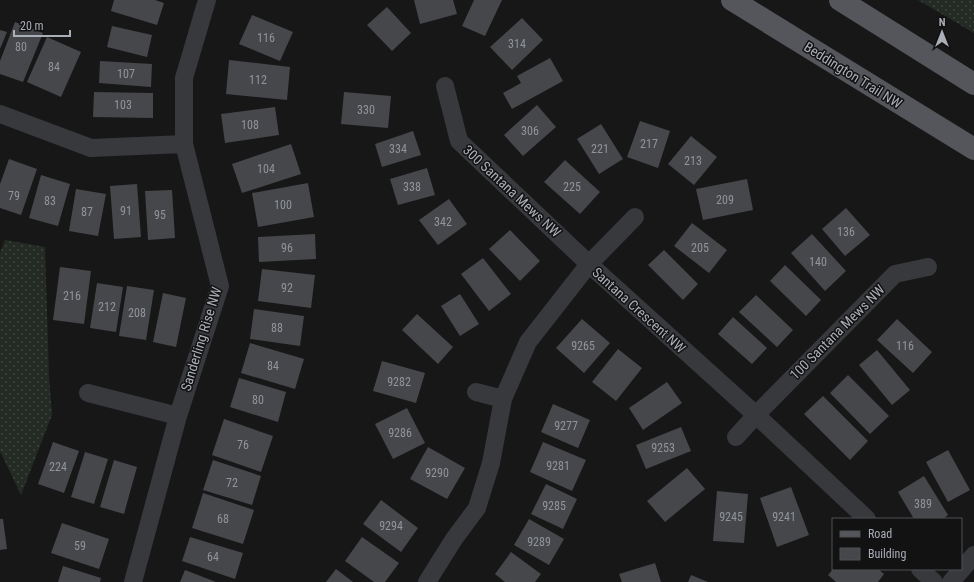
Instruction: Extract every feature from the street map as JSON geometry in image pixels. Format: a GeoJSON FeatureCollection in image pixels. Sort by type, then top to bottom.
{"type":"FeatureCollection","features":[{"type":"Feature","properties":{"kind":"main road","name":"Beddington Trail NW"},"geometry":{"type":"LineString","coordinates":[[732,0],[974,149]]}},
{"type":"Feature","properties":{"kind":"main road"},"geometry":{"type":"LineString","coordinates":[[840,0],[974,84]]}},
{"type":"Feature","properties":{"kind":"street","name":"Sanderling Rise NW"},"geometry":{"type":"LineString","coordinates":[[133,582],[178,416],[220,286],[184,144],[184,78],[207,0]]}},
{"type":"Feature","properties":{"kind":"street","name":"300 Santana Mews NW"},"geometry":{"type":"LineString","coordinates":[[445,86],[459,141],[589,264]]}},
{"type":"Feature","properties":{"kind":"street"},"geometry":{"type":"LineString","coordinates":[[0,114],[91,148],[184,144]]}},
{"type":"Feature","properties":{"kind":"street"},"geometry":{"type":"LineString","coordinates":[[589,264],[635,217]]}},
{"type":"Feature","properties":{"kind":"street","name":"Santana Crescent NW"},"geometry":{"type":"LineString","coordinates":[[427,582],[454,539],[477,508],[491,463],[503,399],[528,342],[589,264],[756,415],[866,518]]}},
{"type":"Feature","properties":{"kind":"street","name":"100 Santana Mews NW"},"geometry":{"type":"LineString","coordinates":[[756,415],[895,274],[928,267]]}},
{"type":"Feature","properties":{"kind":"street"},"geometry":{"type":"LineString","coordinates":[[476,392],[503,399]]}},
{"type":"Feature","properties":{"kind":"street"},"geometry":{"type":"LineString","coordinates":[[88,393],[178,416]]}},
{"type":"Feature","properties":{"kind":"street"},"geometry":{"type":"LineString","coordinates":[[736,437],[756,415]]}},
{"type":"Feature","properties":{"kind":"street"},"geometry":{"type":"LineString","coordinates":[[962,568],[974,555]]}},
{"type":"Feature","properties":{"kind":"street"},"geometry":{"type":"LineString","coordinates":[[921,570],[934,582]]}},
{"type":"Feature","properties":{"kind":"street"},"geometry":{"type":"LineString","coordinates":[[950,582],[961,570]]}},
{"type":"Feature","properties":{"kind":"shaded area"},"geometry":{"type":"Polygon","coordinates":[[[918,0],[974,0],[974,33],[918,0]]]}},
{"type":"Feature","properties":{"kind":"shaded area"},"geometry":{"type":"Polygon","coordinates":[[[5,240],[45,247],[49,376],[52,415],[21,495],[0,451],[0,253],[5,240]]]}},
{"type":"Feature","properties":{"kind":"building"},"geometry":{"type":"Polygon","coordinates":[[[114,0],[155,0],[164,3],[157,25],[111,11],[114,0]]]}},
{"type":"Feature","properties":{"kind":"building"},"geometry":{"type":"Polygon","coordinates":[[[414,0],[453,0],[457,14],[420,24],[414,0]]]}},
{"type":"Feature","properties":{"kind":"building"},"geometry":{"type":"Polygon","coordinates":[[[474,0],[502,0],[485,36],[462,26],[474,0]]]}},
{"type":"Feature","properties":{"kind":"building"},"geometry":{"type":"Polygon","coordinates":[[[387,7],[411,33],[392,51],[367,25],[387,7]]]}},
{"type":"Feature","properties":{"kind":"building"},"geometry":{"type":"Polygon","coordinates":[[[252,15],[293,32],[280,61],[239,44],[252,15]]]}},
{"type":"Feature","properties":{"kind":"building"},"geometry":{"type":"Polygon","coordinates":[[[522,18],[543,40],[512,70],[490,47],[522,18]]]}},
{"type":"Feature","properties":{"kind":"building"},"geometry":{"type":"Polygon","coordinates":[[[15,22],[43,33],[23,82],[0,74],[0,61],[15,22]]]}},
{"type":"Feature","properties":{"kind":"building"},"geometry":{"type":"Polygon","coordinates":[[[112,26],[152,35],[147,57],[107,47],[112,26]]]}},
{"type":"Feature","properties":{"kind":"building"},"geometry":{"type":"Polygon","coordinates":[[[0,30],[7,32],[0,49],[0,30]]]}},
{"type":"Feature","properties":{"kind":"building"},"geometry":{"type":"Polygon","coordinates":[[[47,37],[81,52],[61,97],[27,82],[47,37]]]}},
{"type":"Feature","properties":{"kind":"building"},"geometry":{"type":"Polygon","coordinates":[[[550,58],[563,81],[512,109],[503,93],[521,83],[517,76],[550,58]]]}},
{"type":"Feature","properties":{"kind":"building"},"geometry":{"type":"Polygon","coordinates":[[[229,60],[290,67],[287,100],[226,94],[229,60]]]}},
{"type":"Feature","properties":{"kind":"building"},"geometry":{"type":"Polygon","coordinates":[[[100,61],[152,64],[151,87],[99,83],[100,61]]]}},
{"type":"Feature","properties":{"kind":"building"},"geometry":{"type":"Polygon","coordinates":[[[94,92],[153,93],[153,118],[93,117],[94,92]]]}},
{"type":"Feature","properties":{"kind":"building"},"geometry":{"type":"Polygon","coordinates":[[[344,92],[391,96],[388,128],[341,124],[344,92]]]}},
{"type":"Feature","properties":{"kind":"building"},"geometry":{"type":"Polygon","coordinates":[[[537,105],[556,127],[523,156],[504,135],[537,105]]]}},
{"type":"Feature","properties":{"kind":"building"},"geometry":{"type":"Polygon","coordinates":[[[275,107],[279,135],[225,143],[221,114],[275,107]]]}},
{"type":"Feature","properties":{"kind":"building"},"geometry":{"type":"Polygon","coordinates":[[[640,121],[670,131],[658,168],[627,157],[640,121]]]}},
{"type":"Feature","properties":{"kind":"building"},"geometry":{"type":"Polygon","coordinates":[[[601,124],[623,159],[599,174],[577,139],[601,124]]]}},
{"type":"Feature","properties":{"kind":"building"},"geometry":{"type":"Polygon","coordinates":[[[413,131],[421,155],[382,167],[375,144],[413,131]]]}},
{"type":"Feature","properties":{"kind":"building"},"geometry":{"type":"Polygon","coordinates":[[[691,136],[717,157],[694,185],[668,164],[691,136]]]}},
{"type":"Feature","properties":{"kind":"building"},"geometry":{"type":"Polygon","coordinates":[[[291,144],[301,174],[242,193],[232,164],[291,144]]]}},
{"type":"Feature","properties":{"kind":"building"},"geometry":{"type":"Polygon","coordinates":[[[9,159],[37,169],[21,215],[0,208],[0,184],[9,159]]]}},
{"type":"Feature","properties":{"kind":"building"},"geometry":{"type":"Polygon","coordinates":[[[565,160],[600,192],[580,214],[544,182],[565,160]]]}},
{"type":"Feature","properties":{"kind":"building"},"geometry":{"type":"Polygon","coordinates":[[[427,168],[435,195],[398,205],[390,179],[427,168]]]}},
{"type":"Feature","properties":{"kind":"building"},"geometry":{"type":"Polygon","coordinates":[[[41,175],[70,184],[58,226],[29,218],[41,175]]]}},
{"type":"Feature","properties":{"kind":"building"},"geometry":{"type":"Polygon","coordinates":[[[747,179],[753,210],[703,220],[696,189],[747,179]]]}},
{"type":"Feature","properties":{"kind":"building"},"geometry":{"type":"Polygon","coordinates":[[[308,183],[314,217],[258,227],[252,193],[308,183]]]}},
{"type":"Feature","properties":{"kind":"building"},"geometry":{"type":"Polygon","coordinates":[[[137,184],[141,237],[114,239],[110,186],[137,184]]]}},
{"type":"Feature","properties":{"kind":"building"},"geometry":{"type":"Polygon","coordinates":[[[76,189],[106,194],[98,236],[69,231],[76,189]]]}},
{"type":"Feature","properties":{"kind":"building"},"geometry":{"type":"Polygon","coordinates":[[[172,190],[175,238],[148,240],[145,191],[172,190]]]}},
{"type":"Feature","properties":{"kind":"building"},"geometry":{"type":"Polygon","coordinates":[[[449,199],[467,224],[438,245],[419,220],[449,199]]]}},
{"type":"Feature","properties":{"kind":"building"},"geometry":{"type":"Polygon","coordinates":[[[846,208],[870,235],[845,256],[822,229],[846,208]]]}},
{"type":"Feature","properties":{"kind":"building"},"geometry":{"type":"Polygon","coordinates":[[[692,223],[727,250],[709,273],[674,246],[692,223]]]}},
{"type":"Feature","properties":{"kind":"building"},"geometry":{"type":"Polygon","coordinates":[[[510,230],[540,261],[520,281],[489,249],[510,230]]]}},
{"type":"Feature","properties":{"kind":"building"},"geometry":{"type":"Polygon","coordinates":[[[315,234],[316,259],[259,262],[258,237],[315,234]]]}},
{"type":"Feature","properties":{"kind":"building"},"geometry":{"type":"Polygon","coordinates":[[[812,234],[846,271],[825,291],[791,253],[812,234]]]}},
{"type":"Feature","properties":{"kind":"building"},"geometry":{"type":"Polygon","coordinates":[[[664,250],[698,284],[683,300],[648,265],[664,250]]]}},
{"type":"Feature","properties":{"kind":"building"},"geometry":{"type":"Polygon","coordinates":[[[483,258],[511,294],[489,311],[461,274],[483,258]]]}},
{"type":"Feature","properties":{"kind":"building"},"geometry":{"type":"Polygon","coordinates":[[[785,265],[821,300],[806,316],[770,281],[785,265]]]}},
{"type":"Feature","properties":{"kind":"building"},"geometry":{"type":"Polygon","coordinates":[[[60,267],[91,271],[84,324],[53,320],[60,267]]]}},
{"type":"Feature","properties":{"kind":"building"},"geometry":{"type":"Polygon","coordinates":[[[262,269],[315,275],[311,308],[258,301],[262,269]]]}},
{"type":"Feature","properties":{"kind":"building"},"geometry":{"type":"Polygon","coordinates":[[[97,283],[123,287],[116,332],[90,328],[97,283]]]}},
{"type":"Feature","properties":{"kind":"building"},"geometry":{"type":"Polygon","coordinates":[[[127,286],[154,290],[146,340],[119,336],[127,286]]]}},
{"type":"Feature","properties":{"kind":"building"},"geometry":{"type":"Polygon","coordinates":[[[163,293],[186,298],[176,347],[153,342],[163,293]]]}},
{"type":"Feature","properties":{"kind":"building"},"geometry":{"type":"Polygon","coordinates":[[[460,294],[479,324],[460,336],[441,306],[460,294]]]}},
{"type":"Feature","properties":{"kind":"building"},"geometry":{"type":"Polygon","coordinates":[[[756,295],[793,330],[777,347],[739,312],[756,295]]]}},
{"type":"Feature","properties":{"kind":"building"},"geometry":{"type":"Polygon","coordinates":[[[254,309],[304,316],[300,346],[250,339],[254,309]]]}},
{"type":"Feature","properties":{"kind":"building"},"geometry":{"type":"Polygon","coordinates":[[[417,314],[453,347],[438,364],[402,330],[417,314]]]}},
{"type":"Feature","properties":{"kind":"building"},"geometry":{"type":"Polygon","coordinates":[[[733,317],[767,348],[752,364],[718,334],[733,317]]]}},
{"type":"Feature","properties":{"kind":"building"},"geometry":{"type":"Polygon","coordinates":[[[582,319],[610,343],[584,373],[556,348],[582,319]]]}},
{"type":"Feature","properties":{"kind":"building"},"geometry":{"type":"Polygon","coordinates":[[[897,319],[932,352],[913,373],[877,340],[897,319]]]}},
{"type":"Feature","properties":{"kind":"building"},"geometry":{"type":"Polygon","coordinates":[[[250,343],[304,359],[295,389],[241,373],[250,343]]]}},
{"type":"Feature","properties":{"kind":"building"},"geometry":{"type":"Polygon","coordinates":[[[618,349],[642,368],[616,401],[592,382],[618,349]]]}},
{"type":"Feature","properties":{"kind":"building"},"geometry":{"type":"Polygon","coordinates":[[[877,350],[910,390],[892,405],[859,365],[877,350]]]}},
{"type":"Feature","properties":{"kind":"building"},"geometry":{"type":"Polygon","coordinates":[[[382,361],[425,373],[416,403],[373,391],[382,361]]]}},
{"type":"Feature","properties":{"kind":"building"},"geometry":{"type":"Polygon","coordinates":[[[848,375],[889,416],[870,434],[830,393],[848,375]]]}},
{"type":"Feature","properties":{"kind":"building"},"geometry":{"type":"Polygon","coordinates":[[[239,378],[286,392],[278,422],[230,407],[239,378]]]}},
{"type":"Feature","properties":{"kind":"building"},"geometry":{"type":"Polygon","coordinates":[[[667,382],[682,403],[643,430],[629,408],[667,382]]]}},
{"type":"Feature","properties":{"kind":"building"},"geometry":{"type":"Polygon","coordinates":[[[823,396],[868,441],[850,460],[804,414],[823,396]]]}},
{"type":"Feature","properties":{"kind":"building"},"geometry":{"type":"Polygon","coordinates":[[[553,404],[590,420],[578,448],[541,432],[553,404]]]}},
{"type":"Feature","properties":{"kind":"building"},"geometry":{"type":"Polygon","coordinates":[[[407,408],[425,443],[393,459],[375,424],[407,408]]]}},
{"type":"Feature","properties":{"kind":"building"},"geometry":{"type":"Polygon","coordinates":[[[224,419],[273,436],[261,472],[212,455],[224,419]]]}},
{"type":"Feature","properties":{"kind":"building"},"geometry":{"type":"Polygon","coordinates":[[[681,427],[691,451],[646,469],[636,445],[681,427]]]}},
{"type":"Feature","properties":{"kind":"building"},"geometry":{"type":"Polygon","coordinates":[[[53,442],[79,451],[64,493],[38,484],[53,442]]]}},
{"type":"Feature","properties":{"kind":"building"},"geometry":{"type":"Polygon","coordinates":[[[543,442],[586,460],[572,491],[530,472],[543,442]]]}},
{"type":"Feature","properties":{"kind":"building"},"geometry":{"type":"Polygon","coordinates":[[[428,447],[465,468],[447,499],[410,479],[428,447]]]}},
{"type":"Feature","properties":{"kind":"building"},"geometry":{"type":"Polygon","coordinates":[[[948,450],[970,490],[948,502],[926,462],[948,450]]]}},
{"type":"Feature","properties":{"kind":"building"},"geometry":{"type":"Polygon","coordinates":[[[85,452],[108,459],[94,504],[71,497],[85,452]]]}},
{"type":"Feature","properties":{"kind":"building"},"geometry":{"type":"Polygon","coordinates":[[[114,460],[137,467],[124,514],[100,507],[114,460]]]}},
{"type":"Feature","properties":{"kind":"building"},"geometry":{"type":"Polygon","coordinates":[[[213,460],[261,476],[252,505],[203,490],[213,460]]]}},
{"type":"Feature","properties":{"kind":"building"},"geometry":{"type":"Polygon","coordinates":[[[687,468],[705,489],[665,522],[647,501],[687,468]]]}},
{"type":"Feature","properties":{"kind":"building"},"geometry":{"type":"Polygon","coordinates":[[[924,476],[948,515],[944,518],[913,518],[898,492],[924,476]]]}},
{"type":"Feature","properties":{"kind":"building"},"geometry":{"type":"Polygon","coordinates":[[[546,484],[577,499],[563,529],[531,514],[546,484]]]}},
{"type":"Feature","properties":{"kind":"building"},"geometry":{"type":"Polygon","coordinates":[[[791,487],[809,535],[777,547],[760,498],[791,487]]]}},
{"type":"Feature","properties":{"kind":"building"},"geometry":{"type":"Polygon","coordinates":[[[717,491],[748,494],[744,543],[713,541],[717,491]]]}},
{"type":"Feature","properties":{"kind":"building"},"geometry":{"type":"Polygon","coordinates":[[[203,493],[254,510],[243,544],[192,528],[203,493]]]}},
{"type":"Feature","properties":{"kind":"building"},"geometry":{"type":"Polygon","coordinates":[[[381,500],[418,528],[401,552],[363,524],[381,500]]]}},
{"type":"Feature","properties":{"kind":"building"},"geometry":{"type":"Polygon","coordinates":[[[0,519],[3,519],[7,549],[0,550],[0,519]]]}},
{"type":"Feature","properties":{"kind":"building"},"geometry":{"type":"Polygon","coordinates":[[[529,519],[564,539],[549,565],[514,545],[529,519]]]}},
{"type":"Feature","properties":{"kind":"building"},"geometry":{"type":"Polygon","coordinates":[[[62,523],[109,539],[99,569],[51,553],[62,523]]]}},
{"type":"Feature","properties":{"kind":"building"},"geometry":{"type":"Polygon","coordinates":[[[190,537],[243,553],[235,579],[182,561],[190,537]]]}},
{"type":"Feature","properties":{"kind":"building"},"geometry":{"type":"Polygon","coordinates":[[[362,537],[399,563],[385,582],[374,582],[345,561],[362,537]]]}},
{"type":"Feature","properties":{"kind":"building"},"geometry":{"type":"Polygon","coordinates":[[[511,552],[541,574],[535,582],[505,582],[495,574],[511,552]]]}},
{"type":"Feature","properties":{"kind":"building"},"geometry":{"type":"Polygon","coordinates":[[[655,563],[661,582],[622,582],[619,574],[655,563]]]}},
{"type":"Feature","properties":{"kind":"building"},"geometry":{"type":"Polygon","coordinates":[[[63,566],[101,578],[100,582],[58,582],[63,566]]]}},
{"type":"Feature","properties":{"kind":"building"},"geometry":{"type":"Polygon","coordinates":[[[336,569],[353,582],[326,582],[336,569]]]}},
{"type":"Feature","properties":{"kind":"building"},"geometry":{"type":"Polygon","coordinates":[[[185,570],[216,582],[180,582],[185,570]]]}},
{"type":"Feature","properties":{"kind":"building"},"geometry":{"type":"Polygon","coordinates":[[[832,570],[879,570],[884,574],[878,582],[836,582],[828,575],[832,570]]]}},
{"type":"Feature","properties":{"kind":"building"},"geometry":{"type":"Polygon","coordinates":[[[691,575],[708,582],[688,582],[691,575]]]}}]}
